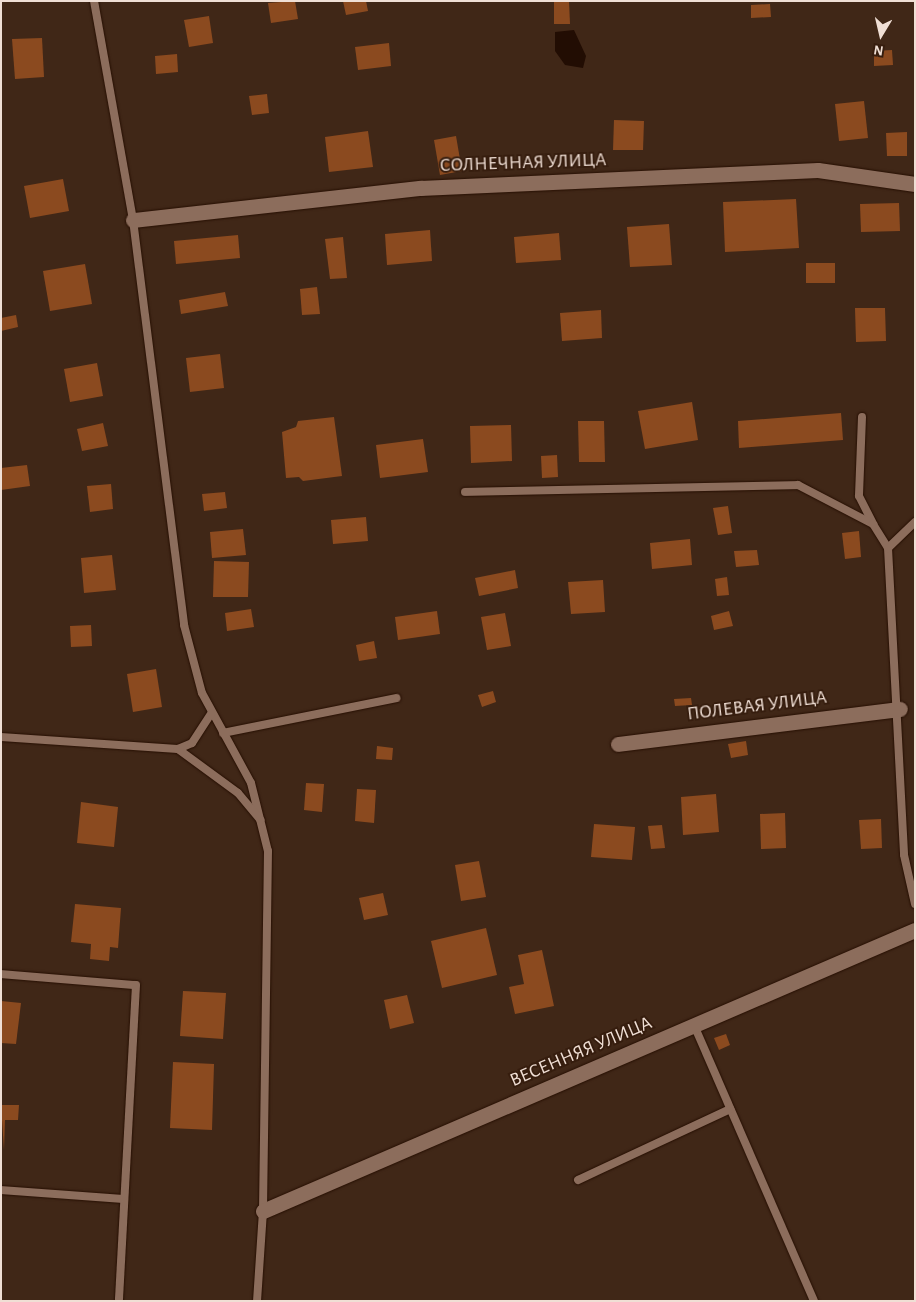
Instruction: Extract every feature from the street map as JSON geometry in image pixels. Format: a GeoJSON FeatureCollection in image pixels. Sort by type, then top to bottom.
{"type":"FeatureCollection","features":[{"type":"Feature","properties":{"kind":"street","name":"СОЛНЕЧНАЯ УЛИЦА"},"geometry":{"type":"LineString","coordinates":[[132,220],[420,188],[818,170],[915,184]]}},
{"type":"Feature","properties":{"kind":"street","name":"ПОЛЕВАЯ УЛИЦА"},"geometry":{"type":"LineString","coordinates":[[618,744],[900,708]]}},
{"type":"Feature","properties":{"kind":"street","name":"ВЕСЕННЯЯ УЛИЦА"},"geometry":{"type":"LineString","coordinates":[[263,1211],[915,930]]}},
{"type":"Feature","properties":{"kind":"lane"},"geometry":{"type":"LineString","coordinates":[[94,1],[132,220],[184,625],[211,714],[243,764],[264,823],[270,880],[263,1211],[256,1301]]}},
{"type":"Feature","properties":{"kind":"lane"},"geometry":{"type":"LineString","coordinates":[[862,417],[859,496],[888,548],[900,708],[904,855],[915,904]]}},
{"type":"Feature","properties":{"kind":"lane"},"geometry":{"type":"LineString","coordinates":[[465,492],[798,484],[873,524]]}},
{"type":"Feature","properties":{"kind":"lane"},"geometry":{"type":"LineString","coordinates":[[888,548],[915,522]]}},
{"type":"Feature","properties":{"kind":"lane"},"geometry":{"type":"LineString","coordinates":[[223,733],[397,698]]}},
{"type":"Feature","properties":{"kind":"lane"},"geometry":{"type":"LineString","coordinates":[[1,736],[178,749],[192,743],[211,714]]}},
{"type":"Feature","properties":{"kind":"lane"},"geometry":{"type":"LineString","coordinates":[[178,749],[238,793],[264,823]]}},
{"type":"Feature","properties":{"kind":"lane"},"geometry":{"type":"LineString","coordinates":[[1,974],[136,985],[119,1301]]}},
{"type":"Feature","properties":{"kind":"lane"},"geometry":{"type":"LineString","coordinates":[[694,1025],[814,1301]]}},
{"type":"Feature","properties":{"kind":"lane"},"geometry":{"type":"LineString","coordinates":[[578,1180],[730,1109]]}},
{"type":"Feature","properties":{"kind":"lane"},"geometry":{"type":"LineString","coordinates":[[1,1190],[123,1200]]}},
{"type":"Feature","properties":{"kind":"shaded area"},"geometry":{"type":"Polygon","coordinates":[[[574,30],[586,56],[583,68],[565,65],[555,51],[555,32],[574,30]]]}},
{"type":"Feature","properties":{"kind":"building"},"geometry":{"type":"Polygon","coordinates":[[[295,1],[298,19],[271,23],[268,3],[295,1]]]}},
{"type":"Feature","properties":{"kind":"building"},"geometry":{"type":"Polygon","coordinates":[[[343,1],[366,1],[368,11],[346,15],[343,1]]]}},
{"type":"Feature","properties":{"kind":"building"},"geometry":{"type":"Polygon","coordinates":[[[554,1],[569,1],[570,24],[554,24],[554,1]]]}},
{"type":"Feature","properties":{"kind":"building"},"geometry":{"type":"Polygon","coordinates":[[[770,4],[771,17],[751,18],[751,5],[770,4]]]}},
{"type":"Feature","properties":{"kind":"building"},"geometry":{"type":"Polygon","coordinates":[[[209,16],[213,43],[189,47],[184,20],[209,16]]]}},
{"type":"Feature","properties":{"kind":"building"},"geometry":{"type":"Polygon","coordinates":[[[42,38],[44,77],[15,79],[12,39],[42,38]]]}},
{"type":"Feature","properties":{"kind":"building"},"geometry":{"type":"Polygon","coordinates":[[[389,43],[391,66],[358,70],[355,47],[389,43]]]}},
{"type":"Feature","properties":{"kind":"building"},"geometry":{"type":"Polygon","coordinates":[[[892,50],[893,65],[874,66],[874,51],[892,50]]]}},
{"type":"Feature","properties":{"kind":"building"},"geometry":{"type":"Polygon","coordinates":[[[177,54],[178,72],[156,74],[155,56],[177,54]]]}},
{"type":"Feature","properties":{"kind":"building"},"geometry":{"type":"Polygon","coordinates":[[[267,94],[269,113],[252,115],[249,96],[267,94]]]}},
{"type":"Feature","properties":{"kind":"building"},"geometry":{"type":"Polygon","coordinates":[[[864,101],[868,138],[839,141],[835,104],[864,101]]]}},
{"type":"Feature","properties":{"kind":"building"},"geometry":{"type":"Polygon","coordinates":[[[614,120],[644,121],[643,150],[613,150],[614,120]]]}},
{"type":"Feature","properties":{"kind":"building"},"geometry":{"type":"Polygon","coordinates":[[[368,131],[373,167],[329,172],[325,137],[368,131]]]}},
{"type":"Feature","properties":{"kind":"building"},"geometry":{"type":"Polygon","coordinates":[[[907,132],[907,156],[887,156],[886,133],[907,132]]]}},
{"type":"Feature","properties":{"kind":"building"},"geometry":{"type":"Polygon","coordinates":[[[456,136],[462,171],[440,175],[434,140],[456,136]]]}},
{"type":"Feature","properties":{"kind":"building"},"geometry":{"type":"Polygon","coordinates":[[[63,179],[69,211],[30,218],[24,186],[63,179]]]}},
{"type":"Feature","properties":{"kind":"building"},"geometry":{"type":"Polygon","coordinates":[[[796,199],[799,248],[725,252],[723,202],[796,199]]]}},
{"type":"Feature","properties":{"kind":"building"},"geometry":{"type":"Polygon","coordinates":[[[899,203],[900,231],[861,232],[860,204],[899,203]]]}},
{"type":"Feature","properties":{"kind":"building"},"geometry":{"type":"Polygon","coordinates":[[[669,224],[672,265],[630,267],[627,227],[669,224]]]}},
{"type":"Feature","properties":{"kind":"building"},"geometry":{"type":"Polygon","coordinates":[[[430,230],[432,261],[387,265],[385,234],[430,230]]]}},
{"type":"Feature","properties":{"kind":"building"},"geometry":{"type":"Polygon","coordinates":[[[559,233],[561,260],[516,263],[514,237],[559,233]]]}},
{"type":"Feature","properties":{"kind":"building"},"geometry":{"type":"Polygon","coordinates":[[[238,235],[240,258],[176,264],[174,241],[238,235]]]}},
{"type":"Feature","properties":{"kind":"building"},"geometry":{"type":"Polygon","coordinates":[[[343,237],[347,278],[330,279],[325,239],[343,237]]]}},
{"type":"Feature","properties":{"kind":"building"},"geometry":{"type":"Polygon","coordinates":[[[806,263],[835,263],[835,283],[806,283],[806,263]]]}},
{"type":"Feature","properties":{"kind":"building"},"geometry":{"type":"Polygon","coordinates":[[[85,264],[92,304],[50,311],[43,271],[85,264]]]}},
{"type":"Feature","properties":{"kind":"building"},"geometry":{"type":"Polygon","coordinates":[[[317,287],[320,314],[302,315],[300,289],[317,287]]]}},
{"type":"Feature","properties":{"kind":"building"},"geometry":{"type":"Polygon","coordinates":[[[225,292],[228,306],[181,314],[179,300],[225,292]]]}},
{"type":"Feature","properties":{"kind":"building"},"geometry":{"type":"Polygon","coordinates":[[[855,308],[885,308],[886,341],[856,342],[855,308]]]}},
{"type":"Feature","properties":{"kind":"building"},"geometry":{"type":"Polygon","coordinates":[[[601,310],[602,338],[562,341],[560,313],[601,310]]]}},
{"type":"Feature","properties":{"kind":"building"},"geometry":{"type":"Polygon","coordinates":[[[16,315],[18,327],[1,331],[1,318],[16,315]]]}},
{"type":"Feature","properties":{"kind":"building"},"geometry":{"type":"Polygon","coordinates":[[[220,354],[224,388],[190,392],[186,358],[220,354]]]}},
{"type":"Feature","properties":{"kind":"building"},"geometry":{"type":"Polygon","coordinates":[[[97,363],[103,396],[70,402],[64,369],[97,363]]]}},
{"type":"Feature","properties":{"kind":"building"},"geometry":{"type":"Polygon","coordinates":[[[692,402],[698,440],[645,449],[638,411],[692,402]]]}},
{"type":"Feature","properties":{"kind":"building"},"geometry":{"type":"Polygon","coordinates":[[[841,413],[843,440],[739,448],[738,421],[841,413]]]}},
{"type":"Feature","properties":{"kind":"building"},"geometry":{"type":"Polygon","coordinates":[[[334,417],[342,476],[303,481],[299,477],[286,478],[282,432],[296,427],[298,421],[334,417]]]}},
{"type":"Feature","properties":{"kind":"building"},"geometry":{"type":"Polygon","coordinates":[[[578,421],[604,421],[605,462],[579,462],[578,421]]]}},
{"type":"Feature","properties":{"kind":"building"},"geometry":{"type":"Polygon","coordinates":[[[103,423],[108,446],[82,451],[77,429],[103,423]]]}},
{"type":"Feature","properties":{"kind":"building"},"geometry":{"type":"Polygon","coordinates":[[[511,425],[512,461],[471,463],[470,426],[511,425]]]}},
{"type":"Feature","properties":{"kind":"building"},"geometry":{"type":"Polygon","coordinates":[[[423,439],[428,472],[380,478],[376,445],[423,439]]]}},
{"type":"Feature","properties":{"kind":"building"},"geometry":{"type":"Polygon","coordinates":[[[557,455],[558,477],[542,478],[541,456],[557,455]]]}},
{"type":"Feature","properties":{"kind":"building"},"geometry":{"type":"Polygon","coordinates":[[[27,465],[30,486],[1,490],[1,468],[27,465]]]}},
{"type":"Feature","properties":{"kind":"building"},"geometry":{"type":"Polygon","coordinates":[[[111,484],[113,509],[90,512],[87,486],[111,484]]]}},
{"type":"Feature","properties":{"kind":"building"},"geometry":{"type":"Polygon","coordinates":[[[225,492],[227,508],[204,511],[202,494],[225,492]]]}},
{"type":"Feature","properties":{"kind":"building"},"geometry":{"type":"Polygon","coordinates":[[[728,506],[732,533],[718,535],[713,508],[728,506]]]}},
{"type":"Feature","properties":{"kind":"building"},"geometry":{"type":"Polygon","coordinates":[[[366,517],[368,541],[333,544],[331,520],[366,517]]]}},
{"type":"Feature","properties":{"kind":"building"},"geometry":{"type":"Polygon","coordinates":[[[243,529],[246,555],[212,558],[210,532],[243,529]]]}},
{"type":"Feature","properties":{"kind":"building"},"geometry":{"type":"Polygon","coordinates":[[[859,531],[861,557],[845,559],[842,533],[859,531]]]}},
{"type":"Feature","properties":{"kind":"building"},"geometry":{"type":"Polygon","coordinates":[[[690,539],[692,565],[652,569],[650,543],[690,539]]]}},
{"type":"Feature","properties":{"kind":"building"},"geometry":{"type":"Polygon","coordinates":[[[757,550],[759,565],[736,567],[734,551],[757,550]]]}},
{"type":"Feature","properties":{"kind":"building"},"geometry":{"type":"Polygon","coordinates":[[[112,555],[116,590],[84,593],[81,558],[112,555]]]}},
{"type":"Feature","properties":{"kind":"building"},"geometry":{"type":"Polygon","coordinates":[[[214,561],[249,562],[248,597],[213,597],[214,561]]]}},
{"type":"Feature","properties":{"kind":"building"},"geometry":{"type":"Polygon","coordinates":[[[515,570],[518,588],[479,596],[475,578],[515,570]]]}},
{"type":"Feature","properties":{"kind":"building"},"geometry":{"type":"Polygon","coordinates":[[[727,577],[729,595],[717,596],[715,579],[727,577]]]}},
{"type":"Feature","properties":{"kind":"building"},"geometry":{"type":"Polygon","coordinates":[[[603,580],[605,612],[571,614],[568,582],[603,580]]]}},
{"type":"Feature","properties":{"kind":"building"},"geometry":{"type":"Polygon","coordinates":[[[251,609],[254,627],[227,631],[225,613],[251,609]]]}},
{"type":"Feature","properties":{"kind":"building"},"geometry":{"type":"Polygon","coordinates":[[[437,611],[440,634],[398,640],[395,617],[437,611]]]}},
{"type":"Feature","properties":{"kind":"building"},"geometry":{"type":"Polygon","coordinates":[[[729,611],[733,626],[714,630],[711,616],[729,611]]]}},
{"type":"Feature","properties":{"kind":"building"},"geometry":{"type":"Polygon","coordinates":[[[505,613],[511,646],[487,650],[481,617],[505,613]]]}},
{"type":"Feature","properties":{"kind":"building"},"geometry":{"type":"Polygon","coordinates":[[[91,625],[92,646],[71,647],[70,626],[91,625]]]}},
{"type":"Feature","properties":{"kind":"building"},"geometry":{"type":"Polygon","coordinates":[[[374,641],[377,658],[359,661],[356,645],[374,641]]]}},
{"type":"Feature","properties":{"kind":"building"},"geometry":{"type":"Polygon","coordinates":[[[156,669],[162,707],[133,712],[127,674],[156,669]]]}},
{"type":"Feature","properties":{"kind":"building"},"geometry":{"type":"Polygon","coordinates":[[[493,691],[496,702],[482,707],[478,695],[493,691]]]}},
{"type":"Feature","properties":{"kind":"building"},"geometry":{"type":"Polygon","coordinates":[[[691,698],[692,705],[675,706],[674,699],[691,698]]]}},
{"type":"Feature","properties":{"kind":"building"},"geometry":{"type":"Polygon","coordinates":[[[746,741],[748,755],[731,758],[728,744],[746,741]]]}},
{"type":"Feature","properties":{"kind":"building"},"geometry":{"type":"Polygon","coordinates":[[[377,746],[393,748],[392,760],[376,759],[377,746]]]}},
{"type":"Feature","properties":{"kind":"building"},"geometry":{"type":"Polygon","coordinates":[[[306,783],[324,784],[322,812],[304,810],[306,783]]]}},
{"type":"Feature","properties":{"kind":"building"},"geometry":{"type":"Polygon","coordinates":[[[357,789],[376,790],[374,823],[355,821],[357,789]]]}},
{"type":"Feature","properties":{"kind":"building"},"geometry":{"type":"Polygon","coordinates":[[[716,794],[719,832],[683,835],[681,797],[716,794]]]}},
{"type":"Feature","properties":{"kind":"building"},"geometry":{"type":"Polygon","coordinates":[[[81,802],[118,807],[114,847],[77,843],[81,802]]]}},
{"type":"Feature","properties":{"kind":"building"},"geometry":{"type":"Polygon","coordinates":[[[785,813],[786,848],[761,849],[760,814],[785,813]]]}},
{"type":"Feature","properties":{"kind":"building"},"geometry":{"type":"Polygon","coordinates":[[[881,819],[882,848],[861,849],[859,820],[881,819]]]}},
{"type":"Feature","properties":{"kind":"building"},"geometry":{"type":"Polygon","coordinates":[[[594,824],[635,827],[632,860],[591,857],[594,824]]]}},
{"type":"Feature","properties":{"kind":"building"},"geometry":{"type":"Polygon","coordinates":[[[662,825],[665,848],[651,849],[648,826],[662,825]]]}},
{"type":"Feature","properties":{"kind":"building"},"geometry":{"type":"Polygon","coordinates":[[[479,861],[486,897],[461,901],[455,865],[479,861]]]}},
{"type":"Feature","properties":{"kind":"building"},"geometry":{"type":"Polygon","coordinates":[[[383,893],[388,915],[364,920],[359,898],[383,893]]]}},
{"type":"Feature","properties":{"kind":"building"},"geometry":{"type":"Polygon","coordinates":[[[75,904],[121,908],[118,948],[110,947],[109,961],[90,959],[91,944],[71,942],[75,904]]]}},
{"type":"Feature","properties":{"kind":"building"},"geometry":{"type":"Polygon","coordinates":[[[486,928],[497,975],[442,988],[431,941],[486,928]]]}},
{"type":"Feature","properties":{"kind":"building"},"geometry":{"type":"Polygon","coordinates":[[[542,950],[554,1006],[515,1014],[509,987],[524,984],[518,955],[542,950]]]}},
{"type":"Feature","properties":{"kind":"building"},"geometry":{"type":"Polygon","coordinates":[[[183,991],[226,993],[223,1039],[180,1036],[183,991]]]}},
{"type":"Feature","properties":{"kind":"building"},"geometry":{"type":"Polygon","coordinates":[[[407,995],[414,1023],[390,1029],[384,1000],[407,995]]]}},
{"type":"Feature","properties":{"kind":"building"},"geometry":{"type":"Polygon","coordinates":[[[1,1001],[21,1003],[16,1044],[1,1043],[1,1001]]]}},
{"type":"Feature","properties":{"kind":"building"},"geometry":{"type":"Polygon","coordinates":[[[726,1034],[730,1045],[719,1050],[714,1038],[726,1034]]]}},
{"type":"Feature","properties":{"kind":"building"},"geometry":{"type":"Polygon","coordinates":[[[173,1062],[214,1064],[212,1130],[170,1128],[173,1062]]]}},
{"type":"Feature","properties":{"kind":"building"},"geometry":{"type":"Polygon","coordinates":[[[1,1105],[19,1105],[18,1120],[5,1120],[4,1150],[1,1105]]]}}]}
